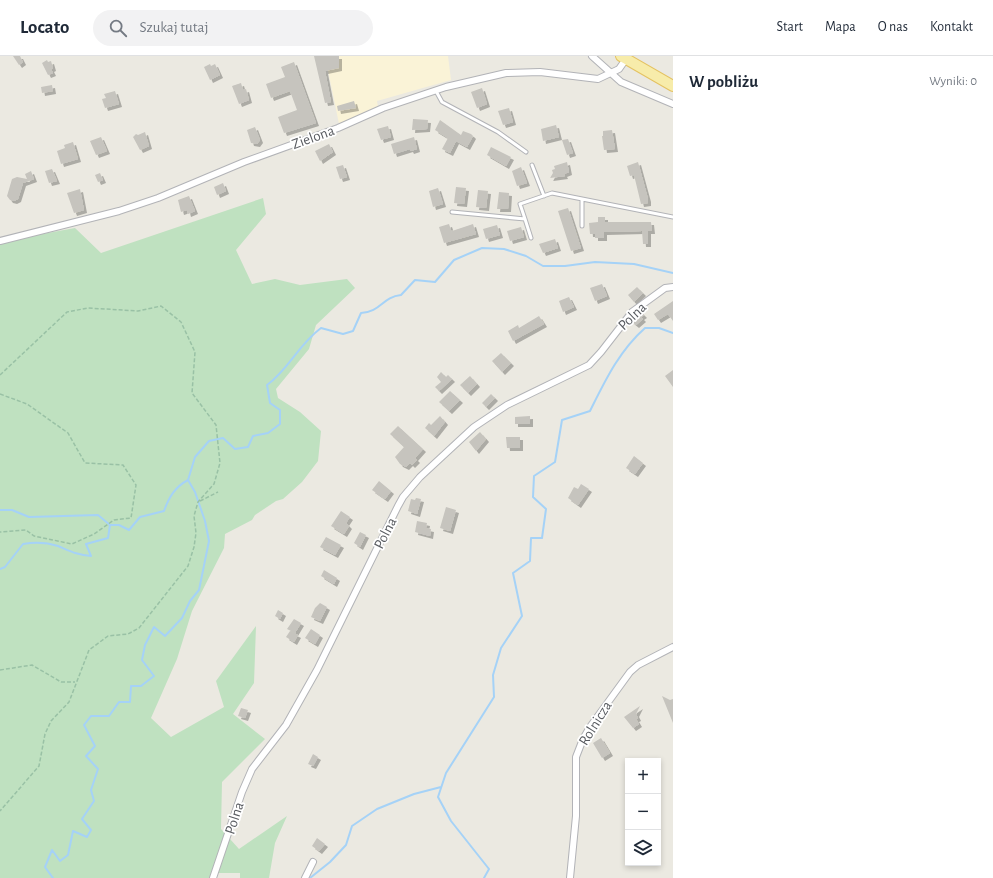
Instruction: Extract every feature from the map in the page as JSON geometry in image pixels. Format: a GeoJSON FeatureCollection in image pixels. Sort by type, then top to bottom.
{"type":"FeatureCollection","features":[{"type":"Feature","properties":{"kind":"main road"},"geometry":{"type":"LineString","coordinates":[[623,57],[673,86]]}},
{"type":"Feature","properties":{"kind":"street"},"geometry":{"type":"LineString","coordinates":[[592,56],[621,82],[673,104]]}},
{"type":"Feature","properties":{"kind":"street"},"geometry":{"type":"LineString","coordinates":[[611,74],[619,69],[623,57]]}},
{"type":"Feature","properties":{"kind":"street","name":"Zielona"},"geometry":{"type":"LineString","coordinates":[[0,241],[119,211],[158,198],[244,162],[338,128],[383,108],[436,91],[506,73],[540,72],[598,79],[611,74]]}},
{"type":"Feature","properties":{"kind":"street","name":"Polna"},"geometry":{"type":"LineString","coordinates":[[213,878],[242,792],[252,769],[279,736],[294,712],[326,652],[394,514],[408,490],[462,438],[490,416],[513,402],[589,365],[632,312],[665,288],[673,287]]}},
{"type":"Feature","properties":{"kind":"street","name":"Rolnicza"},"geometry":{"type":"LineString","coordinates":[[570,878],[576,816],[576,757],[581,743],[602,709],[630,672],[638,665],[673,647]]}},
{"type":"Feature","properties":{"kind":"street"},"geometry":{"type":"LineString","coordinates":[[305,878],[313,862]]}},
{"type":"Feature","properties":{"kind":"lane"},"geometry":{"type":"LineString","coordinates":[[436,91],[442,102],[498,132],[526,152]]}},
{"type":"Feature","properties":{"kind":"lane"},"geometry":{"type":"LineString","coordinates":[[532,165],[544,196]]}},
{"type":"Feature","properties":{"kind":"lane"},"geometry":{"type":"LineString","coordinates":[[531,238],[520,204],[552,193],[673,217]]}},
{"type":"Feature","properties":{"kind":"lane"},"geometry":{"type":"LineString","coordinates":[[582,199],[582,226]]}},
{"type":"Feature","properties":{"kind":"lane"},"geometry":{"type":"LineString","coordinates":[[452,212],[525,219]]}},
{"type":"Feature","properties":{"kind":"path"},"geometry":{"type":"LineString","coordinates":[[0,375],[67,312],[88,308],[138,311],[161,306],[181,322],[195,352],[192,392],[216,425],[220,463],[214,484],[198,502],[194,516],[196,533],[194,548],[188,566],[139,628],[128,634],[108,636],[89,650],[68,702],[51,721],[45,734],[39,766],[0,811]]}},
{"type":"Feature","properties":{"kind":"path"},"geometry":{"type":"LineString","coordinates":[[0,394],[27,404],[68,433],[85,463],[123,465],[136,485],[131,518],[114,520],[94,534],[72,544],[34,536],[26,530],[0,532]]}},
{"type":"Feature","properties":{"kind":"path"},"geometry":{"type":"LineString","coordinates":[[198,502],[218,492]]}},
{"type":"Feature","properties":{"kind":"path"},"geometry":{"type":"LineString","coordinates":[[0,670],[32,665],[61,682],[76,682]]}},
{"type":"Feature","properties":{"kind":"shaded area"},"geometry":{"type":"Polygon","coordinates":[[[325,56],[448,56],[451,80],[377,101],[378,107],[339,124],[325,56]]]}},
{"type":"Feature","properties":{"kind":"green space"},"geometry":{"type":"Polygon","coordinates":[[[263,198],[266,214],[236,250],[252,284],[275,279],[300,285],[347,279],[355,288],[316,325],[309,349],[276,389],[278,398],[300,412],[321,431],[318,461],[302,482],[283,499],[276,501],[255,515],[252,520],[225,534],[224,548],[192,611],[177,659],[151,718],[171,737],[224,707],[216,681],[256,626],[254,683],[233,714],[265,739],[222,782],[221,829],[239,849],[287,816],[275,843],[269,878],[240,878],[240,873],[212,873],[209,878],[0,878],[0,244],[15,239],[75,228],[101,253],[263,198]]]}},
{"type":"Feature","properties":{"kind":"building"},"geometry":{"type":"Polygon","coordinates":[[[13,56],[20,56],[23,62],[19,65],[13,56]]]}},
{"type":"Feature","properties":{"kind":"building"},"geometry":{"type":"Polygon","coordinates":[[[314,56],[339,56],[339,68],[325,71],[331,102],[325,103],[314,56]]]}},
{"type":"Feature","properties":{"kind":"building"},"geometry":{"type":"Polygon","coordinates":[[[47,60],[48,62],[51,61],[53,68],[51,69],[53,73],[48,75],[42,63],[47,60]]]}},
{"type":"Feature","properties":{"kind":"building"},"geometry":{"type":"Polygon","coordinates":[[[294,62],[316,123],[284,133],[278,117],[297,110],[290,91],[271,98],[266,84],[285,77],[281,67],[294,62]]]}},
{"type":"Feature","properties":{"kind":"building"},"geometry":{"type":"Polygon","coordinates":[[[210,64],[211,66],[215,64],[220,75],[210,80],[204,67],[210,64]]]}},
{"type":"Feature","properties":{"kind":"building"},"geometry":{"type":"Polygon","coordinates":[[[241,83],[243,90],[246,89],[249,100],[239,104],[232,86],[241,83]]]}},
{"type":"Feature","properties":{"kind":"building"},"geometry":{"type":"Polygon","coordinates":[[[52,85],[53,91],[42,93],[41,87],[52,85]]]}},
{"type":"Feature","properties":{"kind":"building"},"geometry":{"type":"Polygon","coordinates":[[[482,88],[487,104],[477,108],[471,92],[482,88]]]}},
{"type":"Feature","properties":{"kind":"building"},"geometry":{"type":"Polygon","coordinates":[[[115,91],[119,104],[105,108],[102,99],[106,98],[104,94],[115,91]]]}},
{"type":"Feature","properties":{"kind":"building"},"geometry":{"type":"Polygon","coordinates":[[[354,101],[356,108],[338,111],[337,106],[354,101]]]}},
{"type":"Feature","properties":{"kind":"building"},"geometry":{"type":"Polygon","coordinates":[[[509,108],[513,122],[503,125],[498,111],[509,108]]]}},
{"type":"Feature","properties":{"kind":"building"},"geometry":{"type":"Polygon","coordinates":[[[413,119],[428,120],[427,129],[412,130],[413,119]]]}},
{"type":"Feature","properties":{"kind":"building"},"geometry":{"type":"Polygon","coordinates":[[[440,120],[461,135],[463,131],[473,136],[467,147],[456,141],[450,153],[442,149],[448,138],[435,130],[440,120]]]}},
{"type":"Feature","properties":{"kind":"building"},"geometry":{"type":"Polygon","coordinates":[[[556,125],[559,137],[543,141],[541,129],[556,125]]]}},
{"type":"Feature","properties":{"kind":"building"},"geometry":{"type":"Polygon","coordinates":[[[388,126],[391,137],[381,140],[377,129],[388,126]]]}},
{"type":"Feature","properties":{"kind":"building"},"geometry":{"type":"Polygon","coordinates":[[[255,127],[260,140],[257,144],[251,143],[247,130],[255,127]]]}},
{"type":"Feature","properties":{"kind":"building"},"geometry":{"type":"Polygon","coordinates":[[[612,130],[615,149],[604,150],[602,136],[603,131],[612,130]]]}},
{"type":"Feature","properties":{"kind":"building"},"geometry":{"type":"Polygon","coordinates":[[[145,132],[149,146],[140,150],[133,137],[136,134],[138,135],[145,132]]]}},
{"type":"Feature","properties":{"kind":"building"},"geometry":{"type":"Polygon","coordinates":[[[101,137],[107,151],[96,155],[90,141],[101,137]]]}},
{"type":"Feature","properties":{"kind":"building"},"geometry":{"type":"Polygon","coordinates":[[[414,137],[417,149],[411,151],[410,149],[394,154],[391,144],[414,137]]]}},
{"type":"Feature","properties":{"kind":"building"},"geometry":{"type":"Polygon","coordinates":[[[568,139],[573,153],[567,155],[562,140],[568,139]]]}},
{"type":"Feature","properties":{"kind":"building"},"geometry":{"type":"Polygon","coordinates":[[[73,142],[78,159],[61,164],[57,151],[65,148],[64,145],[73,142]]]}},
{"type":"Feature","properties":{"kind":"building"},"geometry":{"type":"Polygon","coordinates":[[[329,144],[333,152],[320,161],[315,151],[329,144]]]}},
{"type":"Feature","properties":{"kind":"building"},"geometry":{"type":"Polygon","coordinates":[[[491,147],[511,157],[506,166],[487,155],[491,147]]]}},
{"type":"Feature","properties":{"kind":"building"},"geometry":{"type":"Polygon","coordinates":[[[567,162],[569,172],[564,174],[565,176],[550,178],[553,173],[552,170],[555,169],[554,166],[567,162]]]}},
{"type":"Feature","properties":{"kind":"building"},"geometry":{"type":"Polygon","coordinates":[[[638,162],[648,203],[641,204],[634,175],[630,176],[627,166],[638,162]]]}},
{"type":"Feature","properties":{"kind":"building"},"geometry":{"type":"Polygon","coordinates":[[[343,165],[347,177],[340,179],[336,167],[343,165]]]}},
{"type":"Feature","properties":{"kind":"building"},"geometry":{"type":"Polygon","coordinates":[[[521,167],[527,183],[517,186],[512,171],[521,167]]]}},
{"type":"Feature","properties":{"kind":"building"},"geometry":{"type":"Polygon","coordinates":[[[52,169],[57,181],[49,183],[45,171],[52,169]]]}},
{"type":"Feature","properties":{"kind":"building"},"geometry":{"type":"Polygon","coordinates":[[[31,171],[34,179],[23,183],[18,199],[14,201],[10,200],[7,196],[12,179],[17,177],[27,179],[25,174],[31,171]]]}},
{"type":"Feature","properties":{"kind":"building"},"geometry":{"type":"Polygon","coordinates":[[[100,173],[103,180],[98,182],[95,175],[100,173]]]}},
{"type":"Feature","properties":{"kind":"building"},"geometry":{"type":"Polygon","coordinates":[[[223,183],[226,191],[217,195],[214,187],[223,183]]]}},
{"type":"Feature","properties":{"kind":"building"},"geometry":{"type":"Polygon","coordinates":[[[456,187],[466,188],[464,204],[454,203],[456,187]]]}},
{"type":"Feature","properties":{"kind":"building"},"geometry":{"type":"Polygon","coordinates":[[[438,188],[443,204],[433,207],[429,191],[438,188]]]}},
{"type":"Feature","properties":{"kind":"building"},"geometry":{"type":"Polygon","coordinates":[[[80,189],[84,210],[74,213],[67,193],[80,189]]]}},
{"type":"Feature","properties":{"kind":"building"},"geometry":{"type":"Polygon","coordinates":[[[478,190],[488,191],[486,208],[476,207],[478,190]]]}},
{"type":"Feature","properties":{"kind":"building"},"geometry":{"type":"Polygon","coordinates":[[[499,192],[509,193],[508,209],[497,209],[499,192]]]}},
{"type":"Feature","properties":{"kind":"building"},"geometry":{"type":"Polygon","coordinates":[[[189,196],[195,211],[188,214],[187,210],[181,212],[178,200],[189,196]]]}},
{"type":"Feature","properties":{"kind":"building"},"geometry":{"type":"Polygon","coordinates":[[[568,208],[581,248],[571,251],[558,211],[568,208]]]}},
{"type":"Feature","properties":{"kind":"building"},"geometry":{"type":"Polygon","coordinates":[[[598,217],[605,217],[605,222],[651,222],[652,231],[648,231],[648,244],[643,244],[642,231],[604,232],[604,238],[595,238],[595,234],[590,234],[589,223],[598,222],[598,217]]]}},
{"type":"Feature","properties":{"kind":"building"},"geometry":{"type":"Polygon","coordinates":[[[449,224],[452,233],[452,231],[473,224],[476,234],[444,243],[439,227],[449,224]]]}},
{"type":"Feature","properties":{"kind":"building"},"geometry":{"type":"Polygon","coordinates":[[[497,225],[500,235],[486,239],[483,229],[497,225]]]}},
{"type":"Feature","properties":{"kind":"building"},"geometry":{"type":"Polygon","coordinates":[[[521,227],[524,237],[510,241],[507,231],[521,227]]]}},
{"type":"Feature","properties":{"kind":"building"},"geometry":{"type":"Polygon","coordinates":[[[555,239],[558,248],[543,253],[539,244],[555,239]]]}},
{"type":"Feature","properties":{"kind":"building"},"geometry":{"type":"Polygon","coordinates":[[[602,284],[607,296],[595,301],[590,288],[602,284]]]}},
{"type":"Feature","properties":{"kind":"building"},"geometry":{"type":"Polygon","coordinates":[[[637,287],[643,293],[634,302],[628,295],[637,287]]]}},
{"type":"Feature","properties":{"kind":"building"},"geometry":{"type":"Polygon","coordinates":[[[569,297],[574,307],[563,312],[559,301],[569,297]]]}},
{"type":"Feature","properties":{"kind":"building"},"geometry":{"type":"Polygon","coordinates":[[[673,301],[673,321],[668,314],[658,320],[654,314],[673,301]]]}},
{"type":"Feature","properties":{"kind":"building"},"geometry":{"type":"Polygon","coordinates":[[[640,311],[644,315],[641,317],[643,319],[636,325],[631,321],[640,311]]]}},
{"type":"Feature","properties":{"kind":"building"},"geometry":{"type":"Polygon","coordinates":[[[539,316],[544,324],[513,341],[508,331],[518,325],[519,328],[539,316]]]}},
{"type":"Feature","properties":{"kind":"building"},"geometry":{"type":"Polygon","coordinates":[[[501,353],[511,363],[502,372],[492,361],[501,353]]]}},
{"type":"Feature","properties":{"kind":"building"},"geometry":{"type":"Polygon","coordinates":[[[673,370],[673,387],[665,376],[673,370]]]}},
{"type":"Feature","properties":{"kind":"building"},"geometry":{"type":"Polygon","coordinates":[[[441,372],[446,377],[448,375],[452,379],[439,391],[435,387],[441,382],[437,377],[441,372]]]}},
{"type":"Feature","properties":{"kind":"building"},"geometry":{"type":"Polygon","coordinates":[[[470,376],[477,384],[468,393],[460,385],[470,376]]]}},
{"type":"Feature","properties":{"kind":"building"},"geometry":{"type":"Polygon","coordinates":[[[450,391],[460,400],[449,411],[439,402],[450,391]]]}},
{"type":"Feature","properties":{"kind":"building"},"geometry":{"type":"Polygon","coordinates":[[[491,394],[495,398],[486,407],[482,403],[491,394]]]}},
{"type":"Feature","properties":{"kind":"building"},"geometry":{"type":"Polygon","coordinates":[[[440,416],[445,422],[434,436],[425,428],[429,423],[431,425],[440,416]]]}},
{"type":"Feature","properties":{"kind":"building"},"geometry":{"type":"Polygon","coordinates":[[[530,416],[530,424],[515,424],[515,417],[530,416]]]}},
{"type":"Feature","properties":{"kind":"building"},"geometry":{"type":"Polygon","coordinates":[[[398,426],[423,449],[415,458],[417,460],[412,465],[410,463],[406,467],[400,464],[395,457],[404,447],[390,434],[398,426]]]}},
{"type":"Feature","properties":{"kind":"building"},"geometry":{"type":"Polygon","coordinates":[[[480,432],[486,439],[476,451],[469,442],[480,432]]]}},
{"type":"Feature","properties":{"kind":"building"},"geometry":{"type":"Polygon","coordinates":[[[506,437],[520,437],[520,448],[507,448],[506,437]]]}},
{"type":"Feature","properties":{"kind":"building"},"geometry":{"type":"Polygon","coordinates":[[[634,456],[643,463],[635,474],[626,468],[634,456]]]}},
{"type":"Feature","properties":{"kind":"building"},"geometry":{"type":"Polygon","coordinates":[[[379,481],[391,491],[385,499],[372,490],[379,481]]]}},
{"type":"Feature","properties":{"kind":"building"},"geometry":{"type":"Polygon","coordinates":[[[581,484],[589,489],[578,505],[568,498],[574,487],[578,489],[581,484]]]}},
{"type":"Feature","properties":{"kind":"building"},"geometry":{"type":"Polygon","coordinates":[[[416,498],[421,499],[417,514],[408,511],[411,499],[415,500],[416,498]]]}},
{"type":"Feature","properties":{"kind":"building"},"geometry":{"type":"Polygon","coordinates":[[[446,507],[456,510],[450,531],[440,528],[446,507]]]}},
{"type":"Feature","properties":{"kind":"building"},"geometry":{"type":"Polygon","coordinates":[[[341,511],[350,517],[346,523],[349,526],[344,534],[331,526],[341,511]]]}},
{"type":"Feature","properties":{"kind":"building"},"geometry":{"type":"Polygon","coordinates":[[[417,521],[427,523],[426,528],[431,529],[430,536],[415,532],[417,521]]]}},
{"type":"Feature","properties":{"kind":"building"},"geometry":{"type":"Polygon","coordinates":[[[360,532],[366,535],[360,547],[354,543],[360,532]]]}},
{"type":"Feature","properties":{"kind":"building"},"geometry":{"type":"Polygon","coordinates":[[[326,537],[341,545],[335,555],[320,547],[326,537]]]}},
{"type":"Feature","properties":{"kind":"building"},"geometry":{"type":"Polygon","coordinates":[[[324,570],[337,578],[334,584],[321,576],[324,570]]]}},
{"type":"Feature","properties":{"kind":"building"},"geometry":{"type":"Polygon","coordinates":[[[320,603],[327,607],[320,621],[311,617],[315,608],[320,603]]]}},
{"type":"Feature","properties":{"kind":"building"},"geometry":{"type":"Polygon","coordinates":[[[278,610],[283,613],[280,619],[275,616],[278,610]]]}},
{"type":"Feature","properties":{"kind":"building"},"geometry":{"type":"Polygon","coordinates":[[[294,619],[301,623],[295,633],[287,629],[294,619]]]}},
{"type":"Feature","properties":{"kind":"building"},"geometry":{"type":"Polygon","coordinates":[[[311,629],[320,635],[315,644],[305,638],[311,629]]]}},
{"type":"Feature","properties":{"kind":"building"},"geometry":{"type":"Polygon","coordinates":[[[290,631],[298,635],[294,642],[286,637],[290,631]]]}},
{"type":"Feature","properties":{"kind":"building"},"geometry":{"type":"Polygon","coordinates":[[[662,696],[670,700],[673,699],[673,723],[662,696]]]}},
{"type":"Feature","properties":{"kind":"building"},"geometry":{"type":"Polygon","coordinates":[[[640,706],[636,714],[638,718],[636,719],[639,724],[633,728],[624,717],[640,706]]]}},
{"type":"Feature","properties":{"kind":"building"},"geometry":{"type":"Polygon","coordinates":[[[241,708],[248,710],[245,718],[238,716],[241,708]]]}},
{"type":"Feature","properties":{"kind":"building"},"geometry":{"type":"Polygon","coordinates":[[[601,738],[610,753],[602,758],[593,743],[601,738]]]}},
{"type":"Feature","properties":{"kind":"building"},"geometry":{"type":"Polygon","coordinates":[[[313,754],[318,757],[313,766],[308,764],[313,754]]]}},
{"type":"Feature","properties":{"kind":"building"},"geometry":{"type":"Polygon","coordinates":[[[317,838],[325,844],[319,851],[312,846],[317,838]]]}},
{"type":"Feature","properties":{"kind":"waterway"},"geometry":{"type":"LineString","coordinates":[[53,878],[45,867],[52,850],[60,861],[68,855],[73,831],[87,837],[91,830],[82,819],[94,801],[91,790],[98,769],[86,756],[95,746],[84,725],[91,716],[109,716],[119,702],[130,702],[131,686],[141,686],[154,676],[142,660],[145,645],[154,627],[165,636],[182,618],[190,601],[199,590],[209,541],[205,521],[195,492],[188,480],[195,457],[209,441],[223,438],[235,449],[248,447],[253,436],[268,433],[280,424],[280,410],[270,403],[267,385],[275,379],[313,335],[321,328],[343,334],[353,331],[361,313],[373,310],[395,296],[401,295],[415,280],[435,282],[454,260],[482,248],[504,249],[526,256],[543,266],[565,266],[595,262],[634,264],[673,273]]}},
{"type":"Feature","properties":{"kind":"waterway"},"geometry":{"type":"LineString","coordinates":[[484,878],[489,869],[451,821],[438,797],[446,773],[494,697],[493,675],[501,648],[522,616],[513,573],[530,561],[531,538],[542,538],[546,509],[533,497],[534,476],[555,462],[562,420],[590,411],[613,367],[636,337],[645,328],[659,328],[673,333]]}},
{"type":"Feature","properties":{"kind":"waterway"},"geometry":{"type":"LineString","coordinates":[[0,569],[5,567],[23,544],[27,543],[49,544],[78,554],[91,556],[86,544],[108,538],[110,525],[119,525],[129,530],[140,517],[164,511],[173,493],[179,486],[188,480]]}},
{"type":"Feature","properties":{"kind":"waterway"},"geometry":{"type":"LineString","coordinates":[[0,510],[12,510],[29,517],[98,515],[110,525]]}},
{"type":"Feature","properties":{"kind":"waterway"},"geometry":{"type":"LineString","coordinates":[[310,878],[330,862],[346,845],[352,826],[377,809],[414,794],[441,787]]}}]}
